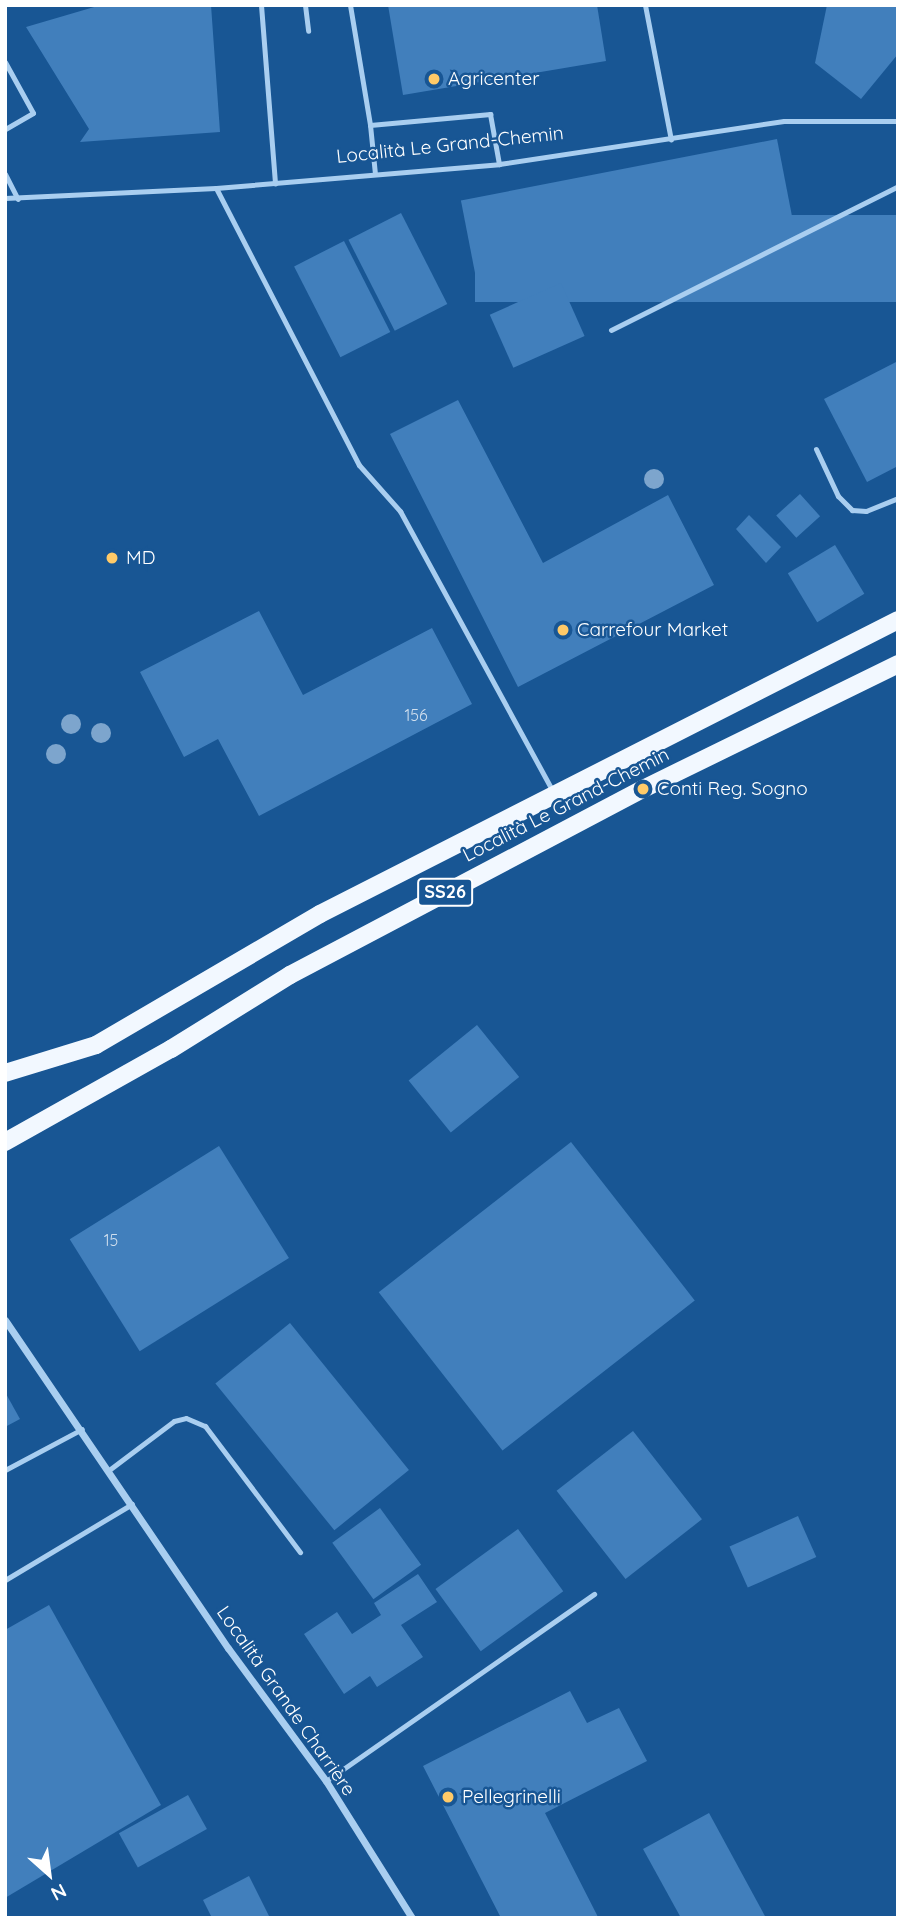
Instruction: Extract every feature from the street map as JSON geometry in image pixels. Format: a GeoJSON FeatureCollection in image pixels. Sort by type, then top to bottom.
{"type":"FeatureCollection","features":[{"type":"Feature","properties":{"kind":"main road","name":"Località Le Grand-Chemin"},"geometry":{"type":"LineString","coordinates":[[5,1073],[96,1045],[320,915],[898,620]]}},
{"type":"Feature","properties":{"kind":"main road","name":"Località Le Grand-Chemin"},"geometry":{"type":"LineString","coordinates":[[5,1142],[302,968],[643,789],[898,664]]}},
{"type":"Feature","properties":{"kind":"street","name":"Località Grande Charrière"},"geometry":{"type":"LineString","coordinates":[[5,1320],[326,1781],[412,1918]]}},
{"type":"Feature","properties":{"kind":"lane"},"geometry":{"type":"LineString","coordinates":[[261,5],[275,183]]}},
{"type":"Feature","properties":{"kind":"lane"},"geometry":{"type":"LineString","coordinates":[[305,5],[308,32]]}},
{"type":"Feature","properties":{"kind":"lane"},"geometry":{"type":"LineString","coordinates":[[350,5],[370,125],[375,174]]}},
{"type":"Feature","properties":{"kind":"lane"},"geometry":{"type":"LineString","coordinates":[[645,5],[671,140]]}},
{"type":"Feature","properties":{"kind":"lane"},"geometry":{"type":"LineString","coordinates":[[5,62],[33,113],[5,129]]}},
{"type":"Feature","properties":{"kind":"lane"},"geometry":{"type":"LineString","coordinates":[[370,125],[491,114],[499,164]]}},
{"type":"Feature","properties":{"kind":"lane","name":"Località Le Grand-Chemin"},"geometry":{"type":"LineString","coordinates":[[5,198],[18,200],[216,188],[499,164],[784,121],[898,121]]}},
{"type":"Feature","properties":{"kind":"lane"},"geometry":{"type":"LineString","coordinates":[[5,174],[18,200]]}},
{"type":"Feature","properties":{"kind":"lane"},"geometry":{"type":"LineString","coordinates":[[611,330],[898,186]]}},
{"type":"Feature","properties":{"kind":"lane"},"geometry":{"type":"LineString","coordinates":[[216,188],[359,465],[400,511],[553,794]]}},
{"type":"Feature","properties":{"kind":"lane"},"geometry":{"type":"LineString","coordinates":[[816,449],[838,496],[852,510],[866,511],[898,498]]}},
{"type":"Feature","properties":{"kind":"lane"},"geometry":{"type":"LineString","coordinates":[[109,1470],[174,1421],[186,1418],[205,1426],[300,1552]]}},
{"type":"Feature","properties":{"kind":"lane"},"geometry":{"type":"LineString","coordinates":[[5,1470],[82,1429]]}},
{"type":"Feature","properties":{"kind":"lane"},"geometry":{"type":"LineString","coordinates":[[5,1580],[132,1504]]}},
{"type":"Feature","properties":{"kind":"lane"},"geometry":{"type":"LineString","coordinates":[[326,1781],[594,1594]]}},
{"type":"Feature","properties":{"kind":"building"},"geometry":{"type":"Polygon","coordinates":[[[101,5],[211,5],[220,132],[80,142],[89,129],[26,27],[101,5]]]}},
{"type":"Feature","properties":{"kind":"building"},"geometry":{"type":"Polygon","coordinates":[[[388,5],[597,5],[606,61],[403,95],[388,5]]]}},
{"type":"Feature","properties":{"kind":"building"},"geometry":{"type":"Polygon","coordinates":[[[827,5],[898,5],[898,54],[861,99],[815,63],[827,5]]]}},
{"type":"Feature","properties":{"kind":"building"},"geometry":{"type":"Polygon","coordinates":[[[777,139],[792,217],[476,278],[461,200],[777,139]]]}},
{"type":"Feature","properties":{"kind":"building"},"geometry":{"type":"Polygon","coordinates":[[[401,213],[447,304],[395,331],[348,240],[401,213]]]}},
{"type":"Feature","properties":{"kind":"building"},"geometry":{"type":"Polygon","coordinates":[[[475,215],[898,215],[898,302],[475,302],[475,215]]]}},
{"type":"Feature","properties":{"kind":"building"},"geometry":{"type":"Polygon","coordinates":[[[344,241],[390,332],[340,357],[294,266],[344,241]]]}},
{"type":"Feature","properties":{"kind":"building"},"geometry":{"type":"Polygon","coordinates":[[[561,283],[585,336],[513,368],[490,315],[561,283]]]}},
{"type":"Feature","properties":{"kind":"building"},"geometry":{"type":"Polygon","coordinates":[[[898,361],[898,466],[867,482],[824,399],[898,361]]]}},
{"type":"Feature","properties":{"kind":"building"},"geometry":{"type":"Polygon","coordinates":[[[458,400],[543,563],[668,495],[714,585],[518,687],[390,434],[458,400]]]}},
{"type":"Feature","properties":{"kind":"building"},"geometry":{"type":"Polygon","coordinates":[[[800,494],[820,516],[796,538],[776,515],[800,494]]]}},
{"type":"Feature","properties":{"kind":"building"},"geometry":{"type":"Polygon","coordinates":[[[749,515],[781,547],[766,563],[736,529],[749,515]]]}},
{"type":"Feature","properties":{"kind":"building"},"geometry":{"type":"Polygon","coordinates":[[[835,545],[864,594],[817,622],[788,573],[835,545]]]}},
{"type":"Feature","properties":{"kind":"building"},"geometry":{"type":"Polygon","coordinates":[[[259,611],[303,695],[432,628],[472,704],[259,816],[218,739],[184,757],[140,672],[259,611]]]}},
{"type":"Feature","properties":{"kind":"building"},"geometry":{"type":"Polygon","coordinates":[[[477,1025],[519,1077],[451,1132],[409,1080],[477,1025]]]}},
{"type":"Feature","properties":{"kind":"building"},"geometry":{"type":"Polygon","coordinates":[[[571,1142],[695,1300],[502,1451],[379,1292],[571,1142]]]}},
{"type":"Feature","properties":{"kind":"building"},"geometry":{"type":"Polygon","coordinates":[[[219,1146],[289,1258],[140,1351],[70,1239],[219,1146]]]}},
{"type":"Feature","properties":{"kind":"building"},"geometry":{"type":"Polygon","coordinates":[[[290,1323],[409,1470],[334,1530],[215,1383],[290,1323]]]}},
{"type":"Feature","properties":{"kind":"building"},"geometry":{"type":"Polygon","coordinates":[[[5,1392],[20,1419],[5,1427],[5,1392]]]}},
{"type":"Feature","properties":{"kind":"building"},"geometry":{"type":"Polygon","coordinates":[[[633,1431],[702,1519],[626,1579],[557,1491],[633,1431]]]}},
{"type":"Feature","properties":{"kind":"building"},"geometry":{"type":"Polygon","coordinates":[[[380,1508],[421,1565],[373,1599],[332,1543],[380,1508]]]}},
{"type":"Feature","properties":{"kind":"building"},"geometry":{"type":"Polygon","coordinates":[[[798,1516],[816,1557],[748,1588],[729,1547],[798,1516]]]}},
{"type":"Feature","properties":{"kind":"building"},"geometry":{"type":"Polygon","coordinates":[[[518,1529],[563,1591],[481,1651],[435,1589],[518,1529]]]}},
{"type":"Feature","properties":{"kind":"building"},"geometry":{"type":"Polygon","coordinates":[[[418,1574],[437,1602],[401,1625],[423,1657],[377,1687],[370,1676],[344,1694],[304,1634],[337,1612],[352,1634],[381,1615],[374,1603],[418,1574]]]}},
{"type":"Feature","properties":{"kind":"building"},"geometry":{"type":"Polygon","coordinates":[[[49,1605],[161,1805],[5,1898],[5,1630],[49,1605]]]}},
{"type":"Feature","properties":{"kind":"building"},"geometry":{"type":"Polygon","coordinates":[[[570,1691],[587,1723],[619,1708],[647,1761],[545,1813],[598,1917],[501,1918],[423,1766],[570,1691]]]}},
{"type":"Feature","properties":{"kind":"building"},"geometry":{"type":"Polygon","coordinates":[[[188,1795],[207,1829],[138,1867],[119,1833],[188,1795]]]}},
{"type":"Feature","properties":{"kind":"building"},"geometry":{"type":"Polygon","coordinates":[[[709,1813],[766,1918],[681,1918],[643,1849],[709,1813]]]}},
{"type":"Feature","properties":{"kind":"building"},"geometry":{"type":"Polygon","coordinates":[[[249,1876],[270,1918],[212,1918],[203,1900],[249,1876]]]}},
{"type":"Feature","properties":{"kind":"place","name":"Agricenter"},"geometry":{"type":"Point","coordinates":[434,79]}},
{"type":"Feature","properties":{"kind":"place","name":"MD"},"geometry":{"type":"Point","coordinates":[112,558]}},
{"type":"Feature","properties":{"kind":"place","name":"Carrefour Market"},"geometry":{"type":"Point","coordinates":[563,630]}},
{"type":"Feature","properties":{"kind":"place","name":"Conti Reg. Sogno"},"geometry":{"type":"Point","coordinates":[643,789]}},
{"type":"Feature","properties":{"kind":"place","name":"Pellegrinelli"},"geometry":{"type":"Point","coordinates":[448,1797]}}]}
